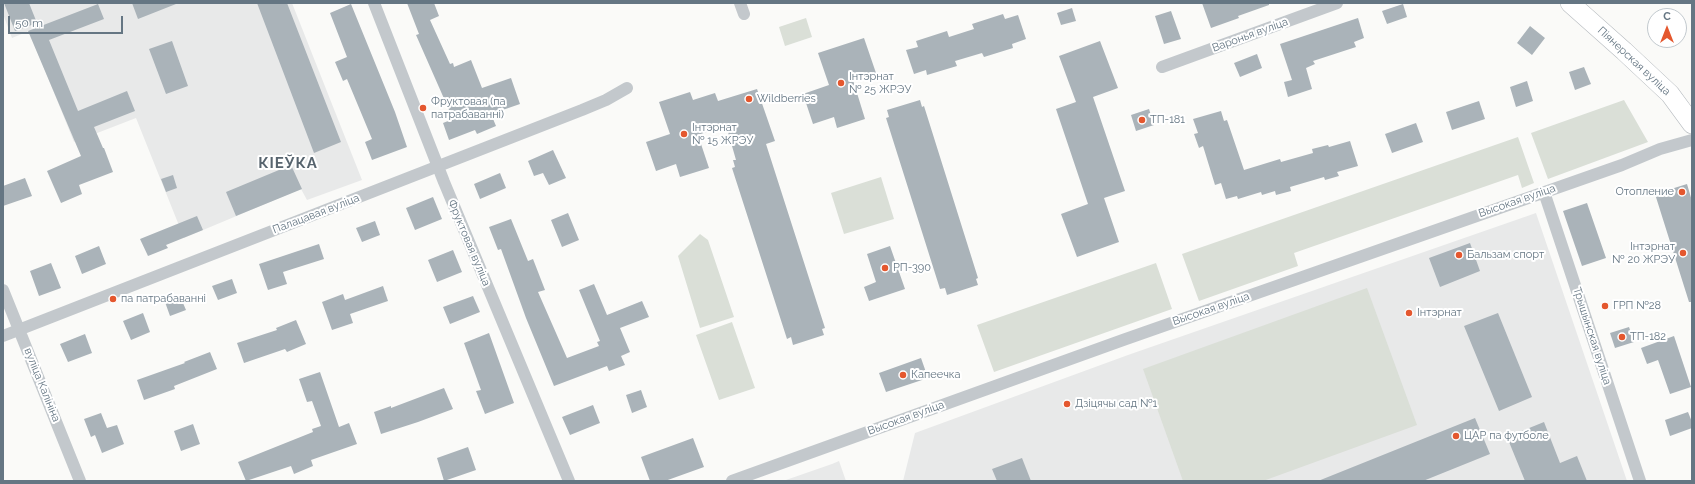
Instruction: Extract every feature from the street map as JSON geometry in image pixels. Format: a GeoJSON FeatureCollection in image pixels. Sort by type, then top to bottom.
{"type":"FeatureCollection","features":[{"type":"Feature","properties":{"kind":"main road","name":"Піянерская вуліца"},"geometry":{"type":"LineString","coordinates":[[1570,3],[1670,94],[1692,124]]}},
{"type":"Feature","properties":{"kind":"street","name":"Фруктовая вуліца"},"geometry":{"type":"LineString","coordinates":[[374,3],[438,166],[568,481]]}},
{"type":"Feature","properties":{"kind":"street","name":"Варонья вуліца"},"geometry":{"type":"LineString","coordinates":[[1162,67],[1337,3]]}},
{"type":"Feature","properties":{"kind":"street","name":"Палацавая вуліца"},"geometry":{"type":"LineString","coordinates":[[3,336],[606,100],[627,88]]}},
{"type":"Feature","properties":{"kind":"street","name":"Высокая вуліца"},"geometry":{"type":"LineString","coordinates":[[732,481],[1123,340],[1622,165],[1660,149],[1692,140]]}},
{"type":"Feature","properties":{"kind":"street","name":"Трышынская вуліца"},"geometry":{"type":"LineString","coordinates":[[1544,192],[1640,481]]}},
{"type":"Feature","properties":{"kind":"street","name":"вуліца Калініна"},"geometry":{"type":"LineString","coordinates":[[3,290],[80,481]]}},
{"type":"Feature","properties":{"kind":"shaded area"},"geometry":{"type":"Polygon","coordinates":[[[3,3],[292,3],[362,180],[307,200],[301,189],[184,238],[136,118],[74,142],[29,31],[12,38],[3,14],[3,3]]]}},
{"type":"Feature","properties":{"kind":"shaded area"},"geometry":{"type":"Polygon","coordinates":[[[806,18],[812,37],[785,46],[779,27],[806,18]]]}},
{"type":"Feature","properties":{"kind":"shaded area"},"geometry":{"type":"Polygon","coordinates":[[[1624,100],[1648,142],[1548,179],[1531,133],[1624,100]]]}},
{"type":"Feature","properties":{"kind":"shaded area"},"geometry":{"type":"Polygon","coordinates":[[[1518,137],[1534,183],[1522,188],[1518,175],[1294,253],[1298,266],[1199,301],[1182,254],[1518,137]]]}},
{"type":"Feature","properties":{"kind":"shaded area"},"geometry":{"type":"Polygon","coordinates":[[[881,177],[894,219],[844,234],[831,193],[881,177]]]}},
{"type":"Feature","properties":{"kind":"shaded area","name":"Інтэрнат"},"geometry":{"type":"Polygon","coordinates":[[[1536,213],[1627,481],[903,481],[915,433],[1128,355],[1536,213]]]}},
{"type":"Feature","properties":{"kind":"shaded area"},"geometry":{"type":"Polygon","coordinates":[[[700,234],[708,240],[734,317],[700,328],[678,256],[700,234]]]}},
{"type":"Feature","properties":{"kind":"shaded area"},"geometry":{"type":"Polygon","coordinates":[[[1156,263],[1172,309],[994,372],[977,325],[1156,263]]]}},
{"type":"Feature","properties":{"kind":"shaded area"},"geometry":{"type":"Polygon","coordinates":[[[1367,288],[1417,425],[1263,481],[1183,481],[1143,369],[1367,288]]]}},
{"type":"Feature","properties":{"kind":"shaded area"},"geometry":{"type":"Polygon","coordinates":[[[732,322],[755,388],[719,400],[696,335],[732,322]]]}},
{"type":"Feature","properties":{"kind":"shaded area"},"geometry":{"type":"Polygon","coordinates":[[[839,461],[846,481],[783,481],[832,464],[839,461]]]}},
{"type":"Feature","properties":{"kind":"building"},"geometry":{"type":"Polygon","coordinates":[[[4,3],[29,3],[37,23],[15,31],[4,3]]]}},
{"type":"Feature","properties":{"kind":"building"},"geometry":{"type":"Polygon","coordinates":[[[132,3],[175,3],[176,4],[138,19],[132,3]]]}},
{"type":"Feature","properties":{"kind":"building"},"geometry":{"type":"Polygon","coordinates":[[[257,3],[287,3],[341,142],[314,153],[257,3]]]}},
{"type":"Feature","properties":{"kind":"building"},"geometry":{"type":"Polygon","coordinates":[[[407,3],[434,3],[439,16],[430,20],[450,64],[453,63],[454,67],[471,60],[482,88],[511,78],[520,104],[491,114],[496,126],[477,134],[475,130],[449,140],[443,123],[453,119],[416,35],[419,34],[407,3]]]}},
{"type":"Feature","properties":{"kind":"building"},"geometry":{"type":"Polygon","coordinates":[[[1202,3],[1269,3],[1269,5],[1238,16],[1239,18],[1211,28],[1202,3]]]}},
{"type":"Feature","properties":{"kind":"building"},"geometry":{"type":"Polygon","coordinates":[[[98,4],[104,19],[49,40],[78,111],[127,91],[135,111],[94,127],[113,172],[79,185],[82,194],[61,203],[47,171],[81,156],[28,31],[98,4]]]}},
{"type":"Feature","properties":{"kind":"building"},"geometry":{"type":"Polygon","coordinates":[[[351,4],[395,112],[407,147],[372,160],[365,142],[372,139],[347,79],[343,81],[335,62],[347,57],[330,13],[351,4]]]}},
{"type":"Feature","properties":{"kind":"building"},"geometry":{"type":"Polygon","coordinates":[[[1403,4],[1407,17],[1387,24],[1382,11],[1403,4]]]}},
{"type":"Feature","properties":{"kind":"building"},"geometry":{"type":"Polygon","coordinates":[[[1072,8],[1076,21],[1061,25],[1057,13],[1072,8]]]}},
{"type":"Feature","properties":{"kind":"building"},"geometry":{"type":"Polygon","coordinates":[[[1171,11],[1181,39],[1164,44],[1155,16],[1171,11]]]}},
{"type":"Feature","properties":{"kind":"building"},"geometry":{"type":"Polygon","coordinates":[[[1003,14],[1005,19],[1018,15],[1026,39],[1012,44],[1013,48],[984,57],[982,53],[955,61],[957,66],[927,75],[926,70],[914,74],[906,50],[918,47],[916,41],[947,31],[949,37],[974,29],[972,24],[1003,14]]]}},
{"type":"Feature","properties":{"kind":"building"},"geometry":{"type":"Polygon","coordinates":[[[1358,18],[1364,38],[1354,42],[1356,47],[1313,61],[1315,64],[1306,68],[1312,89],[1288,97],[1284,82],[1292,80],[1280,44],[1358,18]]]}},
{"type":"Feature","properties":{"kind":"building"},"geometry":{"type":"Polygon","coordinates":[[[1530,26],[1545,38],[1532,55],[1517,43],[1530,26]]]}},
{"type":"Feature","properties":{"kind":"building","name":"Інтэрнат № 25 ЖРЭУ"},"geometry":{"type":"Polygon","coordinates":[[[864,38],[876,73],[853,80],[865,119],[837,128],[834,117],[813,124],[803,94],[829,85],[818,53],[864,38]]]}},
{"type":"Feature","properties":{"kind":"building"},"geometry":{"type":"Polygon","coordinates":[[[172,41],[188,86],[166,94],[149,49],[172,41]]]}},
{"type":"Feature","properties":{"kind":"building"},"geometry":{"type":"Polygon","coordinates":[[[1100,41],[1118,88],[1093,97],[1125,191],[1104,198],[1119,242],[1077,257],[1061,214],[1088,204],[1056,109],[1076,102],[1059,56],[1100,41]]]}},
{"type":"Feature","properties":{"kind":"building"},"geometry":{"type":"Polygon","coordinates":[[[1257,54],[1262,68],[1240,77],[1234,63],[1257,54]]]}},
{"type":"Feature","properties":{"kind":"building"},"geometry":{"type":"Polygon","coordinates":[[[1584,67],[1591,84],[1575,90],[1569,72],[1584,67]]]}},
{"type":"Feature","properties":{"kind":"building"},"geometry":{"type":"Polygon","coordinates":[[[1527,81],[1533,101],[1516,107],[1510,87],[1527,81]]]}},
{"type":"Feature","properties":{"kind":"building"},"geometry":{"type":"Polygon","coordinates":[[[757,89],[775,141],[766,144],[825,328],[822,329],[824,335],[793,345],[791,337],[787,339],[732,168],[735,167],[733,160],[736,160],[726,125],[698,135],[709,168],[680,177],[676,164],[656,171],[646,142],[670,134],[659,102],[690,92],[693,100],[715,93],[718,101],[757,89]]]}},
{"type":"Feature","properties":{"kind":"building"},"geometry":{"type":"Polygon","coordinates":[[[920,100],[922,107],[924,106],[978,278],[976,279],[978,285],[947,295],[945,288],[940,289],[886,118],[889,117],[887,110],[920,100]]]}},
{"type":"Feature","properties":{"kind":"building"},"geometry":{"type":"Polygon","coordinates":[[[1479,101],[1485,119],[1452,130],[1446,112],[1479,101]]]}},
{"type":"Feature","properties":{"kind":"building","name":"ТП-181"},"geometry":{"type":"Polygon","coordinates":[[[1149,109],[1154,125],[1136,131],[1131,115],[1149,109]]]}},
{"type":"Feature","properties":{"kind":"building"},"geometry":{"type":"Polygon","coordinates":[[[1221,111],[1224,121],[1227,120],[1244,170],[1280,159],[1281,162],[1313,153],[1312,149],[1328,145],[1329,147],[1350,141],[1358,166],[1337,172],[1339,176],[1325,180],[1324,177],[1290,187],[1291,191],[1276,195],[1275,191],[1262,195],[1261,192],[1238,199],[1237,196],[1226,199],[1221,183],[1215,185],[1203,146],[1199,148],[1194,134],[1198,133],[1193,119],[1221,111]]]}},
{"type":"Feature","properties":{"kind":"building"},"geometry":{"type":"Polygon","coordinates":[[[1416,123],[1423,142],[1392,153],[1385,134],[1416,123]]]}},
{"type":"Feature","properties":{"kind":"building"},"geometry":{"type":"Polygon","coordinates":[[[553,150],[566,178],[549,185],[543,173],[534,176],[528,161],[553,150]]]}},
{"type":"Feature","properties":{"kind":"building"},"geometry":{"type":"Polygon","coordinates":[[[291,165],[302,189],[236,216],[226,192],[291,165]]]}},
{"type":"Feature","properties":{"kind":"building"},"geometry":{"type":"Polygon","coordinates":[[[500,173],[506,188],[480,199],[474,184],[500,173]]]}},
{"type":"Feature","properties":{"kind":"building"},"geometry":{"type":"Polygon","coordinates":[[[173,175],[177,188],[166,192],[161,179],[173,175]]]}},
{"type":"Feature","properties":{"kind":"building"},"geometry":{"type":"Polygon","coordinates":[[[25,178],[32,196],[3,206],[3,186],[25,178]]]}},
{"type":"Feature","properties":{"kind":"building","name":"Інтэрнат № 20 ЖРЭУ"},"geometry":{"type":"Polygon","coordinates":[[[1687,184],[1692,201],[1692,302],[1689,302],[1655,194],[1687,184]]]}},
{"type":"Feature","properties":{"kind":"building"},"geometry":{"type":"Polygon","coordinates":[[[433,197],[442,219],[415,230],[406,208],[433,197]]]}},
{"type":"Feature","properties":{"kind":"building"},"geometry":{"type":"Polygon","coordinates":[[[1587,203],[1606,258],[1582,266],[1563,211],[1587,203]]]}},
{"type":"Feature","properties":{"kind":"building"},"geometry":{"type":"Polygon","coordinates":[[[568,213],[579,240],[562,247],[551,220],[568,213]]]}},
{"type":"Feature","properties":{"kind":"building"},"geometry":{"type":"Polygon","coordinates":[[[197,216],[203,230],[166,245],[168,248],[148,256],[140,239],[197,216]]]}},
{"type":"Feature","properties":{"kind":"building"},"geometry":{"type":"Polygon","coordinates":[[[511,219],[528,261],[533,259],[545,290],[538,292],[567,358],[599,346],[597,342],[600,341],[579,290],[594,284],[607,315],[642,301],[649,317],[620,328],[630,352],[621,356],[625,365],[609,371],[607,366],[554,386],[526,318],[501,249],[498,250],[489,227],[511,219]]]}},
{"type":"Feature","properties":{"kind":"building"},"geometry":{"type":"Polygon","coordinates":[[[375,221],[380,235],[362,242],[356,228],[375,221]]]}},
{"type":"Feature","properties":{"kind":"building"},"geometry":{"type":"Polygon","coordinates":[[[1470,243],[1480,271],[1440,287],[1429,258],[1470,243]]]}},
{"type":"Feature","properties":{"kind":"building"},"geometry":{"type":"Polygon","coordinates":[[[319,244],[324,259],[283,272],[287,284],[268,290],[259,264],[319,244]]]}},
{"type":"Feature","properties":{"kind":"building"},"geometry":{"type":"Polygon","coordinates":[[[99,246],[106,264],[82,274],[75,256],[99,246]]]}},
{"type":"Feature","properties":{"kind":"building","name":"РП-390"},"geometry":{"type":"Polygon","coordinates":[[[890,246],[905,289],[869,301],[864,287],[876,282],[867,254],[890,246]]]}},
{"type":"Feature","properties":{"kind":"building"},"geometry":{"type":"Polygon","coordinates":[[[453,250],[462,272],[437,282],[428,260],[453,250]]]}},
{"type":"Feature","properties":{"kind":"building"},"geometry":{"type":"Polygon","coordinates":[[[51,263],[61,288],[39,296],[30,271],[51,263]]]}},
{"type":"Feature","properties":{"kind":"building"},"geometry":{"type":"Polygon","coordinates":[[[232,279],[237,293],[218,300],[212,286],[232,279]]]}},
{"type":"Feature","properties":{"kind":"building"},"geometry":{"type":"Polygon","coordinates":[[[383,286],[388,301],[350,314],[353,323],[332,330],[322,302],[343,294],[345,300],[383,286]]]}},
{"type":"Feature","properties":{"kind":"building"},"geometry":{"type":"Polygon","coordinates":[[[180,296],[186,310],[170,316],[165,302],[180,296]]]}},
{"type":"Feature","properties":{"kind":"building"},"geometry":{"type":"Polygon","coordinates":[[[473,296],[480,312],[450,324],[443,307],[473,296]]]}},
{"type":"Feature","properties":{"kind":"building"},"geometry":{"type":"Polygon","coordinates":[[[143,313],[150,332],[131,340],[123,321],[143,313]]]}},
{"type":"Feature","properties":{"kind":"building"},"geometry":{"type":"Polygon","coordinates":[[[1498,313],[1532,397],[1499,411],[1464,326],[1498,313]]]}},
{"type":"Feature","properties":{"kind":"building"},"geometry":{"type":"Polygon","coordinates":[[[296,320],[306,344],[287,352],[285,349],[244,363],[237,343],[277,330],[276,328],[296,320]]]}},
{"type":"Feature","properties":{"kind":"building","name":"ТП-182"},"geometry":{"type":"Polygon","coordinates":[[[1629,327],[1634,342],[1615,348],[1610,333],[1629,327]]]}},
{"type":"Feature","properties":{"kind":"building"},"geometry":{"type":"Polygon","coordinates":[[[489,333],[514,403],[485,414],[476,391],[481,390],[464,343],[489,333]]]}},
{"type":"Feature","properties":{"kind":"building"},"geometry":{"type":"Polygon","coordinates":[[[85,334],[92,353],[68,362],[60,344],[85,334]]]}},
{"type":"Feature","properties":{"kind":"building"},"geometry":{"type":"Polygon","coordinates":[[[1674,336],[1691,387],[1670,394],[1658,360],[1647,364],[1641,348],[1674,336]]]}},
{"type":"Feature","properties":{"kind":"building"},"geometry":{"type":"Polygon","coordinates":[[[210,352],[217,369],[174,386],[175,389],[144,400],[137,380],[185,363],[184,362],[210,352]]]}},
{"type":"Feature","properties":{"kind":"building","name":"Капеечка"},"geometry":{"type":"Polygon","coordinates":[[[921,358],[928,378],[886,392],[879,373],[921,358]]]}},
{"type":"Feature","properties":{"kind":"building"},"geometry":{"type":"Polygon","coordinates":[[[320,372],[339,427],[349,423],[357,444],[311,460],[313,466],[294,474],[291,466],[246,481],[238,462],[313,432],[312,429],[321,426],[312,401],[307,402],[299,379],[320,372]]]}},
{"type":"Feature","properties":{"kind":"building"},"geometry":{"type":"Polygon","coordinates":[[[444,388],[453,409],[381,434],[374,412],[391,406],[391,408],[444,388]]]}},
{"type":"Feature","properties":{"kind":"building"},"geometry":{"type":"Polygon","coordinates":[[[641,390],[647,407],[632,413],[626,395],[641,390]]]}},
{"type":"Feature","properties":{"kind":"building"},"geometry":{"type":"Polygon","coordinates":[[[593,405],[600,423],[570,435],[562,417],[593,405]]]}},
{"type":"Feature","properties":{"kind":"building"},"geometry":{"type":"Polygon","coordinates":[[[1688,412],[1692,422],[1692,428],[1670,436],[1665,420],[1688,412]]]}},
{"type":"Feature","properties":{"kind":"building"},"geometry":{"type":"Polygon","coordinates":[[[101,413],[107,428],[117,425],[124,444],[102,453],[95,435],[91,437],[84,419],[101,413]]]}},
{"type":"Feature","properties":{"kind":"building","name":"ЦАР па футболе"},"geometry":{"type":"Polygon","coordinates":[[[1475,418],[1490,454],[1423,481],[1318,481],[1475,418]]]}},
{"type":"Feature","properties":{"kind":"building"},"geometry":{"type":"Polygon","coordinates":[[[1544,422],[1560,463],[1577,456],[1587,481],[1525,481],[1507,437],[1544,422]]]}},
{"type":"Feature","properties":{"kind":"building"},"geometry":{"type":"Polygon","coordinates":[[[193,424],[200,444],[181,451],[174,431],[193,424]]]}},
{"type":"Feature","properties":{"kind":"building"},"geometry":{"type":"Polygon","coordinates":[[[693,438],[704,467],[665,481],[650,481],[641,457],[693,438]]]}},
{"type":"Feature","properties":{"kind":"building"},"geometry":{"type":"Polygon","coordinates":[[[468,447],[476,470],[444,481],[437,458],[468,447]]]}},
{"type":"Feature","properties":{"kind":"building"},"geometry":{"type":"Polygon","coordinates":[[[1022,458],[1031,481],[997,481],[992,469],[1022,458]]]}},
{"type":"Feature","properties":{"kind":"place","name":"Інтэрнат № 25 ЖРЭУ"},"geometry":{"type":"Point","coordinates":[841,83]}},
{"type":"Feature","properties":{"kind":"place","name":"Wildberries"},"geometry":{"type":"Point","coordinates":[749,99]}},
{"type":"Feature","properties":{"kind":"place","name":"Фруктовая (па патрабаванні)"},"geometry":{"type":"Point","coordinates":[423,108]}},
{"type":"Feature","properties":{"kind":"place","name":"ТП-181"},"geometry":{"type":"Point","coordinates":[1142,120]}},
{"type":"Feature","properties":{"kind":"place","name":"Інтэрнат № 15 ЖРЭУ"},"geometry":{"type":"Point","coordinates":[684,134]}},
{"type":"Feature","properties":{"kind":"place","name":"Отопление"},"geometry":{"type":"Point","coordinates":[1682,192]}},
{"type":"Feature","properties":{"kind":"place","name":"Інтэрнат № 20 ЖРЭУ"},"geometry":{"type":"Point","coordinates":[1683,253]}},
{"type":"Feature","properties":{"kind":"place","name":"Бальзам спорт"},"geometry":{"type":"Point","coordinates":[1459,255]}},
{"type":"Feature","properties":{"kind":"place","name":"РП-390"},"geometry":{"type":"Point","coordinates":[885,268]}},
{"type":"Feature","properties":{"kind":"place","name":"па патрабаванні"},"geometry":{"type":"Point","coordinates":[113,299]}},
{"type":"Feature","properties":{"kind":"place","name":"ГРП №28"},"geometry":{"type":"Point","coordinates":[1605,306]}},
{"type":"Feature","properties":{"kind":"place","name":"Інтэрнат"},"geometry":{"type":"Point","coordinates":[1409,313]}},
{"type":"Feature","properties":{"kind":"place","name":"ТП-182"},"geometry":{"type":"Point","coordinates":[1622,337]}},
{"type":"Feature","properties":{"kind":"place","name":"Капеечка"},"geometry":{"type":"Point","coordinates":[903,375]}},
{"type":"Feature","properties":{"kind":"place","name":"Дзіцячы сад №1"},"geometry":{"type":"Point","coordinates":[1067,404]}},
{"type":"Feature","properties":{"kind":"place","name":"ЦАР па футболе"},"geometry":{"type":"Point","coordinates":[1456,436]}},
{"type":"Feature","properties":{"kind":"district","name":"КІЕЎКА"},"geometry":{"type":"Point","coordinates":[288,163]}}]}
